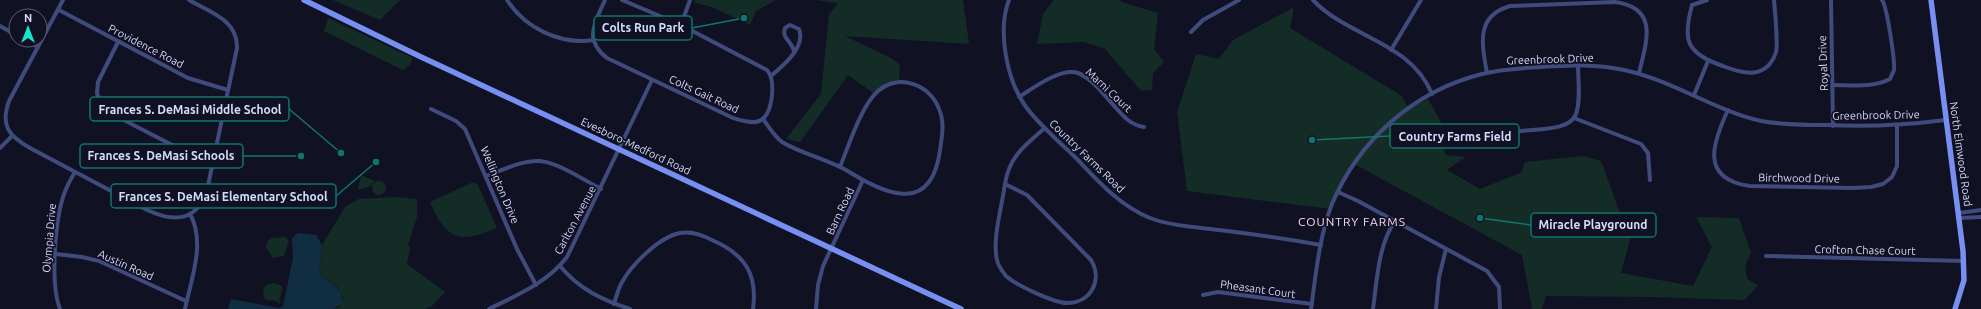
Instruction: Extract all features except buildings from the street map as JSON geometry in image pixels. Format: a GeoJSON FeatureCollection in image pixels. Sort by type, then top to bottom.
{"type":"FeatureCollection","features":[{"type":"Feature","properties":{"kind":"street"},"geometry":{"type":"LineString","coordinates":[[48,29],[63,0]]}},
{"type":"Feature","properties":{"kind":"street"},"geometry":{"type":"LineString","coordinates":[[37,48],[6,107],[6,125],[12,136],[30,148],[160,216],[179,218],[196,210],[203,201],[214,160],[237,48],[237,42],[233,30],[220,17],[189,0]]}},
{"type":"Feature","properties":{"kind":"street","name":"Evesboro-Medford Road"},"geometry":{"type":"LineString","coordinates":[[304,0],[419,56],[961,309]]}},
{"type":"Feature","properties":{"kind":"street"},"geometry":{"type":"LineString","coordinates":[[508,1],[516,12],[526,21],[552,35],[571,41],[593,40],[594,24],[605,0]]}},
{"type":"Feature","properties":{"kind":"street"},"geometry":{"type":"LineString","coordinates":[[622,0],[680,25],[761,67],[771,76],[772,95],[763,119],[775,135],[783,142],[840,166],[863,180],[888,191],[910,194],[922,189],[933,177],[939,156],[942,120],[936,103],[920,86],[910,82],[898,82],[888,85],[876,92],[861,117],[840,166]]}},
{"type":"Feature","properties":{"kind":"street"},"geometry":{"type":"LineString","coordinates":[[680,25],[690,0]]}},
{"type":"Feature","properties":{"kind":"street","name":"Country Farms Road"},"geometry":{"type":"LineString","coordinates":[[1009,0],[1004,18],[1004,40],[1011,75],[1019,97],[1045,128],[1119,200],[1150,217],[1169,223],[1321,246]]}},
{"type":"Feature","properties":{"kind":"street"},"geometry":{"type":"LineString","coordinates":[[1191,32],[1203,20],[1239,0]]}},
{"type":"Feature","properties":{"kind":"street"},"geometry":{"type":"LineString","coordinates":[[1313,0],[1333,16],[1412,64],[1421,73],[1432,94]]}},
{"type":"Feature","properties":{"kind":"street"},"geometry":{"type":"LineString","coordinates":[[1391,50],[1421,0]]}},
{"type":"Feature","properties":{"kind":"street"},"geometry":{"type":"LineString","coordinates":[[1707,0],[1692,5],[1688,17],[1688,33],[1690,43],[1694,49],[1708,61],[1740,73],[1754,74],[1765,69],[1777,51],[1774,0]]}},
{"type":"Feature","properties":{"kind":"street","name":"Royal Drive"},"geometry":{"type":"LineString","coordinates":[[1831,0],[1833,126]]}},
{"type":"Feature","properties":{"kind":"street"},"geometry":{"type":"LineString","coordinates":[[1833,85],[1871,85],[1882,83],[1890,79],[1894,71],[1894,61],[1885,3],[1882,0]]}},
{"type":"Feature","properties":{"kind":"street","name":"North Elmwood Road"},"geometry":{"type":"LineString","coordinates":[[1931,0],[1964,261],[1964,280],[1955,309]]}},
{"type":"Feature","properties":{"kind":"street"},"geometry":{"type":"LineString","coordinates":[[1487,73],[1483,49],[1483,31],[1488,19],[1498,10],[1510,6],[1615,2],[1627,4],[1636,10],[1646,25],[1647,43],[1639,73]]}},
{"type":"Feature","properties":{"kind":"street","name":"Providence Road"},"geometry":{"type":"LineString","coordinates":[[59,10],[188,78],[228,90]]}},
{"type":"Feature","properties":{"kind":"street"},"geometry":{"type":"LineString","coordinates":[[771,76],[786,64],[794,52],[800,35],[797,27],[790,25],[785,28],[784,34],[786,39],[793,45],[794,52]]}},
{"type":"Feature","properties":{"kind":"street","name":"Colts Gait Road"},"geometry":{"type":"LineString","coordinates":[[593,40],[597,49],[607,58],[733,118],[751,122],[758,122],[763,119]]}},
{"type":"Feature","properties":{"kind":"street"},"geometry":{"type":"LineString","coordinates":[[118,42],[98,82],[97,94],[102,106],[112,114],[184,151],[214,160]]}},
{"type":"Feature","properties":{"kind":"street"},"geometry":{"type":"LineString","coordinates":[[1694,95],[1708,61]]}},
{"type":"Feature","properties":{"kind":"street"},"geometry":{"type":"LineString","coordinates":[[1481,146],[1488,139],[1497,135],[1524,130],[1560,127],[1570,123],[1574,118],[1578,106],[1578,65]]}},
{"type":"Feature","properties":{"kind":"street","name":"Greenbrook Drive"},"geometry":{"type":"LineString","coordinates":[[1312,307],[1326,221],[1338,192],[1356,160],[1381,131],[1402,112],[1454,83],[1487,73],[1520,68],[1578,65],[1612,67],[1639,73],[1728,110],[1751,118],[1773,123],[1833,126],[1897,125],[1946,120]]}},
{"type":"Feature","properties":{"kind":"street","name":"Marni Court"},"geometry":{"type":"LineString","coordinates":[[1019,97],[1061,74],[1072,72],[1078,73],[1088,79],[1129,121],[1144,127]]}},
{"type":"Feature","properties":{"kind":"street","name":"Carlton Avenue"},"geometry":{"type":"LineString","coordinates":[[489,309],[536,284],[560,266],[573,246],[602,189],[634,115],[652,80]]}},
{"type":"Feature","properties":{"kind":"street","name":"Wellington Drive"},"geometry":{"type":"LineString","coordinates":[[431,108],[456,121],[465,129],[517,249],[536,284]]}},
{"type":"Feature","properties":{"kind":"street","name":"Birchwood Drive"},"geometry":{"type":"LineString","coordinates":[[1728,110],[1715,142],[1714,159],[1719,170],[1728,178],[1739,184],[1750,186],[1871,188],[1883,184],[1892,177],[1897,166],[1897,125]]}},
{"type":"Feature","properties":{"kind":"street"},"geometry":{"type":"LineString","coordinates":[[1574,118],[1641,144],[1648,153],[1650,180]]}},
{"type":"Feature","properties":{"kind":"street"},"geometry":{"type":"LineString","coordinates":[[1005,184],[1028,195],[1092,260],[1096,270],[1096,281],[1092,291],[1084,299],[1073,303],[1060,302],[1016,282],[1002,270],[996,253],[1005,184],[1007,170],[1013,159],[1045,128]]}},
{"type":"Feature","properties":{"kind":"street"},"geometry":{"type":"LineString","coordinates":[[0,148],[12,136]]}},
{"type":"Feature","properties":{"kind":"street"},"geometry":{"type":"LineString","coordinates":[[486,176],[524,163],[540,161],[568,172],[602,189]]}},
{"type":"Feature","properties":{"kind":"street","name":"Olympia Drive"},"geometry":{"type":"LineString","coordinates":[[60,309],[55,288],[56,254],[61,202],[75,172]]}},
{"type":"Feature","properties":{"kind":"street","name":"Barn Road"},"geometry":{"type":"LineString","coordinates":[[816,309],[820,278],[863,180]]}},
{"type":"Feature","properties":{"kind":"street"},"geometry":{"type":"LineString","coordinates":[[1338,192],[1481,266],[1492,276],[1499,287],[1500,309]]}},
{"type":"Feature","properties":{"kind":"street"},"geometry":{"type":"LineString","coordinates":[[1959,216],[1981,210]]}},
{"type":"Feature","properties":{"kind":"street"},"geometry":{"type":"LineString","coordinates":[[185,309],[198,235],[190,214]]}},
{"type":"Feature","properties":{"kind":"street"},"geometry":{"type":"LineString","coordinates":[[1959,216],[1981,217]]}},
{"type":"Feature","properties":{"kind":"street"},"geometry":{"type":"LineString","coordinates":[[1373,309],[1383,249],[1388,234],[1395,221]]}},
{"type":"Feature","properties":{"kind":"street"},"geometry":{"type":"LineString","coordinates":[[614,304],[622,283],[641,258],[673,235],[687,232],[702,235],[726,246],[740,256],[749,270],[753,286],[753,309]]}},
{"type":"Feature","properties":{"kind":"street"},"geometry":{"type":"LineString","coordinates":[[1436,309],[1440,277],[1446,249]]}},
{"type":"Feature","properties":{"kind":"street","name":"Austin Road"},"geometry":{"type":"LineString","coordinates":[[56,254],[82,256],[98,261],[186,301]]}},
{"type":"Feature","properties":{"kind":"street","name":"Crofton Chase Court"},"geometry":{"type":"LineString","coordinates":[[1766,256],[1964,261]]}},
{"type":"Feature","properties":{"kind":"street"},"geometry":{"type":"LineString","coordinates":[[560,266],[583,288],[614,304],[630,309]]}},
{"type":"Feature","properties":{"kind":"street","name":"Pheasant Court"},"geometry":{"type":"LineString","coordinates":[[1203,295],[1218,292],[1312,307]]}},
{"type":"Feature","properties":{"kind":"green space"},"geometry":{"type":"Polygon","coordinates":[[[333,0],[400,0],[380,20],[333,0]]]}},
{"type":"Feature","properties":{"kind":"green space"},"geometry":{"type":"Polygon","coordinates":[[[695,0],[776,0],[756,11],[750,25],[714,8],[694,2],[695,0]]]}},
{"type":"Feature","properties":{"kind":"green space"},"geometry":{"type":"Polygon","coordinates":[[[816,0],[963,0],[969,44],[845,36],[891,58],[900,65],[899,82],[875,94],[848,75],[800,142],[786,139],[821,94],[829,15],[838,3],[816,0]]]}},
{"type":"Feature","properties":{"kind":"green space"},"geometry":{"type":"Polygon","coordinates":[[[1054,0],[1120,0],[1122,2],[1158,13],[1154,49],[1164,62],[1153,73],[1152,90],[1141,91],[1105,49],[1084,42],[1037,44],[1043,14],[1054,0]]]}},
{"type":"Feature","properties":{"kind":"green space"},"geometry":{"type":"Polygon","coordinates":[[[1294,7],[1290,28],[1402,96],[1408,108],[1428,99],[1442,124],[1445,155],[1466,157],[1447,170],[1480,189],[1522,172],[1525,162],[1583,156],[1601,161],[1621,216],[1632,232],[1621,273],[1693,286],[1712,247],[1696,217],[1739,218],[1751,253],[1745,266],[1747,279],[1758,285],[1745,300],[1546,296],[1542,309],[1532,309],[1522,255],[1354,164],[1331,209],[1187,191],[1177,112],[1196,54],[1219,59],[1233,40],[1294,7]]]}},
{"type":"Feature","properties":{"kind":"green space"},"geometry":{"type":"Polygon","coordinates":[[[328,18],[413,58],[410,65],[403,70],[324,31],[328,18]]]}},
{"type":"Feature","properties":{"kind":"green space"},"geometry":{"type":"Polygon","coordinates":[[[361,175],[375,181],[371,186],[358,190],[361,175]]]}},
{"type":"Feature","properties":{"kind":"green space"},"geometry":{"type":"Polygon","coordinates":[[[379,181],[384,183],[386,188],[384,193],[379,195],[374,193],[372,188],[374,183],[379,181]]]}},
{"type":"Feature","properties":{"kind":"green space"},"geometry":{"type":"Polygon","coordinates":[[[473,182],[478,185],[497,228],[473,236],[463,237],[455,235],[448,231],[442,224],[430,202],[473,182]]]}},
{"type":"Feature","properties":{"kind":"green space"},"geometry":{"type":"Polygon","coordinates":[[[399,197],[417,199],[417,217],[408,244],[410,248],[407,264],[445,292],[431,307],[424,309],[334,309],[339,307],[343,298],[337,287],[319,274],[322,245],[346,206],[359,199],[399,197]]]}},
{"type":"Feature","properties":{"kind":"green space"},"geometry":{"type":"Polygon","coordinates":[[[285,237],[289,240],[284,256],[273,258],[266,248],[267,242],[271,238],[285,237]]]}},
{"type":"Feature","properties":{"kind":"green space"},"geometry":{"type":"Polygon","coordinates":[[[274,283],[283,288],[279,300],[281,302],[279,304],[277,301],[265,300],[263,290],[266,285],[274,283]]]}},
{"type":"Feature","properties":{"kind":"water"},"geometry":{"type":"Polygon","coordinates":[[[298,233],[316,235],[322,245],[319,274],[338,290],[341,294],[342,303],[334,309],[228,309],[231,299],[279,308],[283,306],[293,258],[292,238],[298,233]]]}},
{"type":"Feature","properties":{"kind":"place","name":"Colts Run Park"},"geometry":{"type":"Point","coordinates":[744,18]}},
{"type":"Feature","properties":{"kind":"place","name":"Country Farms Field"},"geometry":{"type":"Point","coordinates":[1312,140]}},
{"type":"Feature","properties":{"kind":"place","name":"Frances S. DeMasi Middle School"},"geometry":{"type":"Point","coordinates":[341,153]}},
{"type":"Feature","properties":{"kind":"place","name":"Frances S. DeMasi Schools"},"geometry":{"type":"Point","coordinates":[301,156]}},
{"type":"Feature","properties":{"kind":"place","name":"Frances S. DeMasi Elementary School"},"geometry":{"type":"Point","coordinates":[376,162]}},
{"type":"Feature","properties":{"kind":"place","name":"Miracle Playground"},"geometry":{"type":"Point","coordinates":[1480,218]}},
{"type":"Feature","properties":{"kind":"district","name":"COUNTRY FARMS"},"geometry":{"type":"Point","coordinates":[1352,221]}}]}
